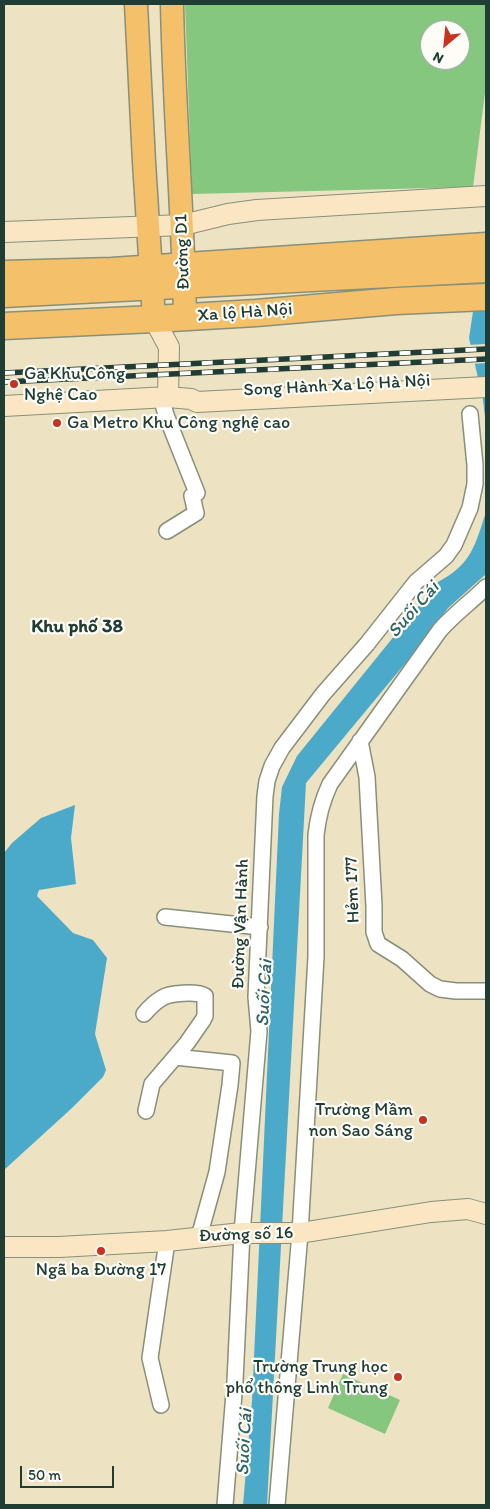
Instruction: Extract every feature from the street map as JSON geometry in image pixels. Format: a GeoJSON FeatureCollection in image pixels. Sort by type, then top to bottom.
{"type":"FeatureCollection","features":[{"type":"Feature","properties":{"kind":"highway","name":"Xa lộ Hà Nội"},"geometry":{"type":"LineString","coordinates":[[4,294],[184,275],[254,282],[393,263],[486,246]]}},
{"type":"Feature","properties":{"kind":"highway","name":"Xa lộ Hà Nội"},"geometry":{"type":"LineString","coordinates":[[184,275],[218,263],[393,263],[486,269]]}},
{"type":"Feature","properties":{"kind":"highway"},"geometry":{"type":"LineString","coordinates":[[218,263],[254,282]]}},
{"type":"Feature","properties":{"kind":"highway","name":"Xa lộ Hà Nội"},"geometry":{"type":"LineString","coordinates":[[4,274],[112,271],[151,277]]}},
{"type":"Feature","properties":{"kind":"highway","name":"Xa lộ Hà Nội"},"geometry":{"type":"LineString","coordinates":[[4,326],[169,330],[397,310],[486,297]]}},
{"type":"Feature","properties":{"kind":"highway","name":"Xa lộ Hà Nội"},"geometry":{"type":"LineString","coordinates":[[397,310],[486,315]]}},
{"type":"Feature","properties":{"kind":"main road","name":"Đường D1"},"geometry":{"type":"LineString","coordinates":[[128,4],[135,138],[144,162]]}},
{"type":"Feature","properties":{"kind":"main road","name":"Đường D1"},"geometry":{"type":"LineString","coordinates":[[136,4],[151,277],[169,330]]}},
{"type":"Feature","properties":{"kind":"main road","name":"Đường D1"},"geometry":{"type":"LineString","coordinates":[[165,397],[169,330],[184,275],[172,4]]}},
{"type":"Feature","properties":{"kind":"main road","name":"Đường D1"},"geometry":{"type":"LineString","coordinates":[[179,154],[186,143],[181,4]]}},
{"type":"Feature","properties":{"kind":"main road"},"geometry":{"type":"LineString","coordinates":[[387,209],[486,196]]}},
{"type":"Feature","properties":{"kind":"main road"},"geometry":{"type":"LineString","coordinates":[[4,232],[183,224],[257,210],[486,210]]}},
{"type":"Feature","properties":{"kind":"main road","name":"Song Hành Xa Lộ Hà Nội"},"geometry":{"type":"LineString","coordinates":[[413,386],[486,377]]}},
{"type":"Feature","properties":{"kind":"main road","name":"Song Hành Xa Lộ Hà Nội"},"geometry":{"type":"LineString","coordinates":[[4,406],[165,397],[191,399],[195,394],[413,386],[486,387]]}},
{"type":"Feature","properties":{"kind":"main road","name":"Đường số 16"},"geometry":{"type":"LineString","coordinates":[[4,1247],[59,1247],[167,1241],[199,1236],[248,1233],[294,1233],[431,1212],[468,1209],[486,1214]]}},
{"type":"Feature","properties":{"kind":"street"},"geometry":{"type":"LineString","coordinates":[[165,397],[166,415],[197,493],[192,496],[196,514],[167,531]]}},
{"type":"Feature","properties":{"kind":"street","name":"Đường Vận Hành"},"geometry":{"type":"LineString","coordinates":[[225,1505],[248,1233],[259,1031],[256,997],[267,781],[272,766],[282,748],[323,694],[367,644],[416,582],[446,556],[454,545],[470,508],[475,484],[470,414]]}},
{"type":"Feature","properties":{"kind":"street"},"geometry":{"type":"LineString","coordinates":[[277,1505],[294,1233],[316,957],[316,835],[318,816],[322,800],[330,784],[440,630],[453,615],[486,587]]}},
{"type":"Feature","properties":{"kind":"street","name":"Hẻm 177"},"geometry":{"type":"LineString","coordinates":[[360,741],[367,776],[374,932],[378,944],[402,959],[430,984],[440,989],[486,991]]}},
{"type":"Feature","properties":{"kind":"street"},"geometry":{"type":"LineString","coordinates":[[165,917],[260,927]]}},
{"type":"Feature","properties":{"kind":"street"},"geometry":{"type":"LineString","coordinates":[[144,1014],[167,995],[199,993],[204,996],[205,1016],[203,1020],[152,1084],[146,1111]]}},
{"type":"Feature","properties":{"kind":"street"},"geometry":{"type":"LineString","coordinates":[[175,1057],[232,1063],[217,1172],[199,1236]]}},
{"type":"Feature","properties":{"kind":"street"},"geometry":{"type":"LineString","coordinates":[[161,1405],[150,1358],[167,1241]]}},
{"type":"Feature","properties":{"kind":"green space"},"geometry":{"type":"Polygon","coordinates":[[[185,4],[486,4],[486,85],[473,187],[192,194],[185,4]]]}},
{"type":"Feature","properties":{"kind":"green space"},"geometry":{"type":"Polygon","coordinates":[[[343,1374],[400,1400],[385,1434],[328,1408],[343,1374]]]}},
{"type":"Feature","properties":{"kind":"water"},"geometry":{"type":"Polygon","coordinates":[[[486,226],[486,426],[483,400],[469,338],[486,226]]]}},
{"type":"Feature","properties":{"kind":"water"},"geometry":{"type":"Polygon","coordinates":[[[486,512],[486,574],[448,608],[408,660],[306,783],[267,1505],[243,1505],[252,1401],[279,814],[282,787],[297,756],[438,582],[458,568],[471,553],[486,512]]]}},
{"type":"Feature","properties":{"kind":"water"},"geometry":{"type":"Polygon","coordinates":[[[75,805],[71,838],[76,884],[39,890],[37,896],[73,933],[93,940],[107,958],[95,1034],[106,1070],[103,1077],[72,1108],[4,1170],[4,853],[12,843],[41,818],[75,805]]]}},
{"type":"Feature","properties":{"kind":"pier"},"geometry":{"type":"Polygon","coordinates":[[[486,344],[486,363],[472,364],[468,345],[486,344]]]}},
{"type":"Feature","properties":{"kind":"railway"},"geometry":{"type":"LineString","coordinates":[[4,373],[486,349]]}},
{"type":"Feature","properties":{"kind":"railway"},"geometry":{"type":"LineString","coordinates":[[4,382],[486,359]]}},
{"type":"Feature","properties":{"kind":"place","name":"Ga Khu Công Nghệ Cao"},"geometry":{"type":"Point","coordinates":[14,384]}},
{"type":"Feature","properties":{"kind":"place","name":"Ga Metro Khu Công nghệ cao"},"geometry":{"type":"Point","coordinates":[57,423]}},
{"type":"Feature","properties":{"kind":"place","name":"Trường Mầm non Sao Sáng"},"geometry":{"type":"Point","coordinates":[423,1120]}},
{"type":"Feature","properties":{"kind":"place","name":"Ngã ba Đường 17"},"geometry":{"type":"Point","coordinates":[101,1251]}},
{"type":"Feature","properties":{"kind":"place","name":"Trường Trung học phổ thông Linh Trung"},"geometry":{"type":"Point","coordinates":[398,1377]}},
{"type":"Feature","properties":{"kind":"district","name":"Khu phố 38"},"geometry":{"type":"Point","coordinates":[77,627]}},
{"type":"Feature","properties":{"kind":"water label","name":"Suối Cái"},"geometry":{"type":"Point","coordinates":[414,610]}},
{"type":"Feature","properties":{"kind":"water label","name":"Suối Cái"},"geometry":{"type":"Point","coordinates":[265,993]}},
{"type":"Feature","properties":{"kind":"water label","name":"Suối Cái"},"geometry":{"type":"Point","coordinates":[245,1442]}}]}
